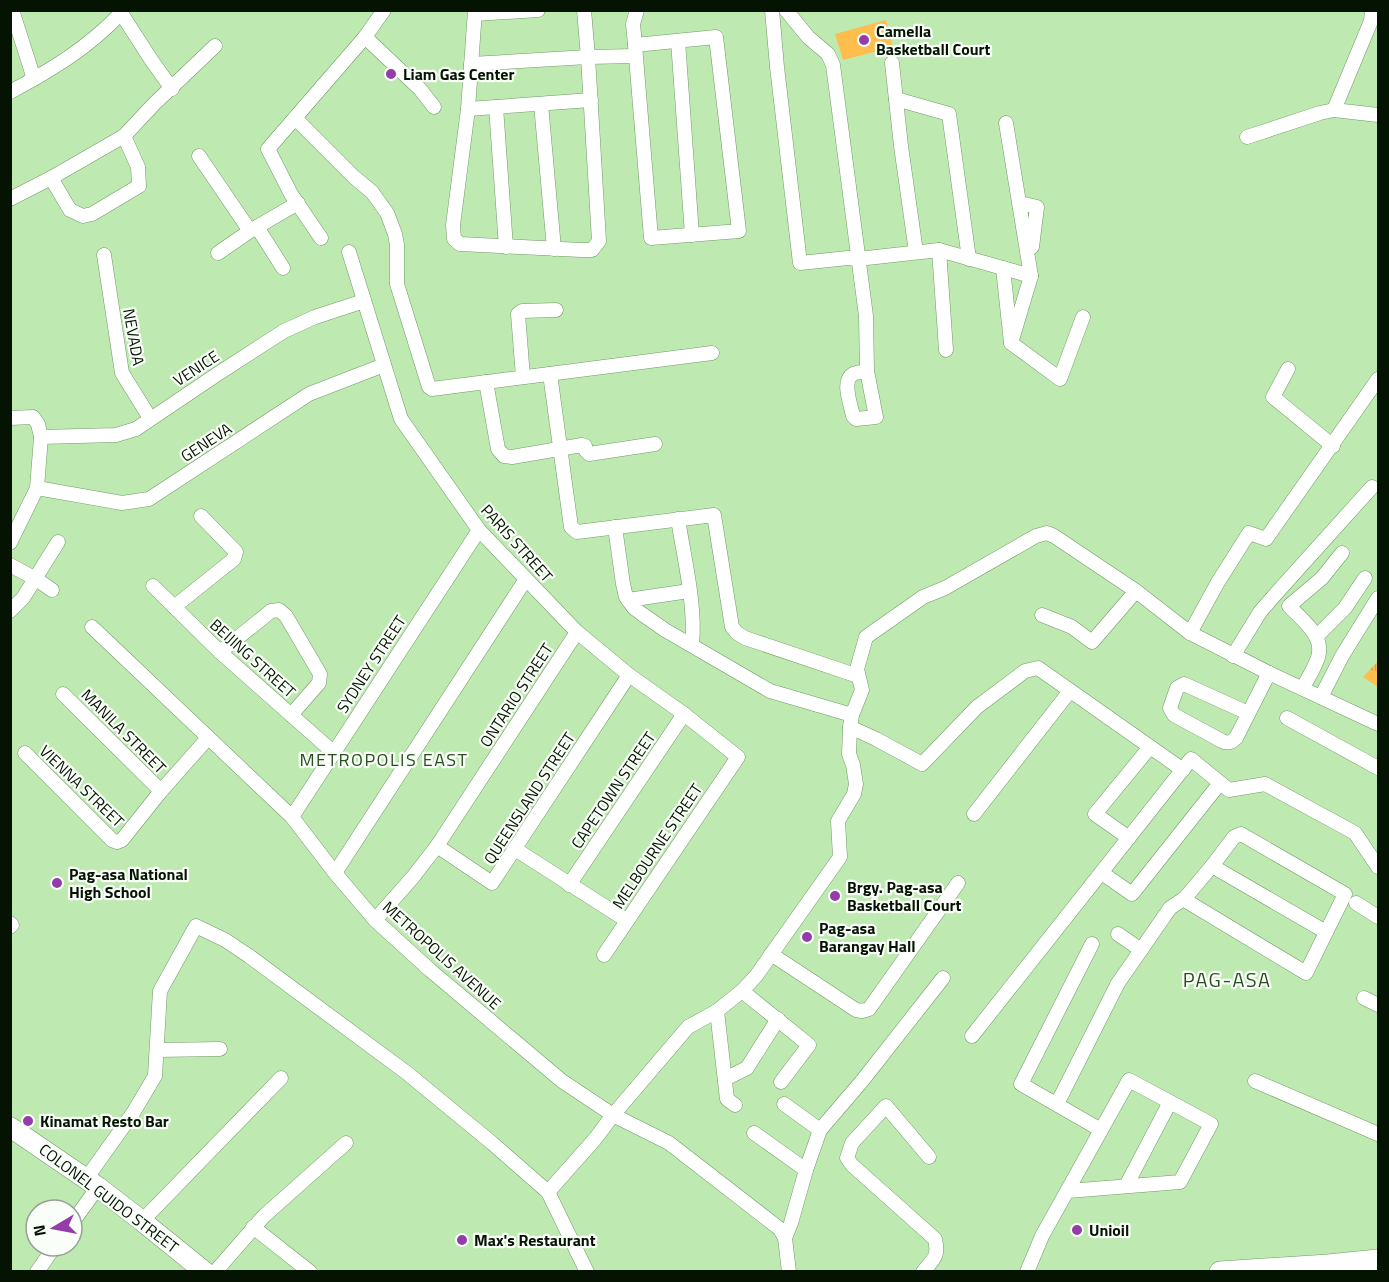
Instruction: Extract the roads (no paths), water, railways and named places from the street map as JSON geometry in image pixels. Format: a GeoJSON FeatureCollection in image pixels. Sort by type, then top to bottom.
{"type":"FeatureCollection","features":[{"type":"Feature","properties":{"kind":"main road"},"geometry":{"type":"LineString","coordinates":[[1220,1272],[1378,1260]]}},
{"type":"Feature","properties":{"kind":"street"},"geometry":{"type":"LineString","coordinates":[[12,10],[34,79]]}},
{"type":"Feature","properties":{"kind":"street"},"geometry":{"type":"LineString","coordinates":[[321,238],[298,203],[268,149],[365,38],[384,10]]}},
{"type":"Feature","properties":{"kind":"street"},"geometry":{"type":"LineString","coordinates":[[536,11],[475,12],[468,109],[453,225],[453,239],[460,244],[506,248],[592,250],[599,241],[584,10]]}},
{"type":"Feature","properties":{"kind":"street"},"geometry":{"type":"LineString","coordinates":[[471,64],[588,57],[635,50],[678,41],[716,37],[739,231],[651,238],[635,50],[633,24],[636,10]]}},
{"type":"Feature","properties":{"kind":"street"},"geometry":{"type":"LineString","coordinates":[[772,10],[800,263],[939,250],[1031,276]]}},
{"type":"Feature","properties":{"kind":"street"},"geometry":{"type":"LineString","coordinates":[[786,10],[808,37],[828,54],[833,65],[866,316],[867,371]]}},
{"type":"Feature","properties":{"kind":"street"},"geometry":{"type":"LineString","coordinates":[[1334,110],[1371,21],[1372,10]]}},
{"type":"Feature","properties":{"kind":"street"},"geometry":{"type":"LineString","coordinates":[[10,92],[60,64],[90,41],[119,12],[172,88]]}},
{"type":"Feature","properties":{"kind":"street"},"geometry":{"type":"LineString","coordinates":[[365,38],[420,89],[434,107]]}},
{"type":"Feature","properties":{"kind":"street"},"geometry":{"type":"LineString","coordinates":[[678,41],[692,235]]}},
{"type":"Feature","properties":{"kind":"street"},"geometry":{"type":"LineString","coordinates":[[10,199],[124,136],[215,46]]}},
{"type":"Feature","properties":{"kind":"street"},"geometry":{"type":"LineString","coordinates":[[892,63],[916,252]]}},
{"type":"Feature","properties":{"kind":"street"},"geometry":{"type":"LineString","coordinates":[[896,99],[949,114],[969,259]]}},
{"type":"Feature","properties":{"kind":"street"},"geometry":{"type":"LineString","coordinates":[[468,109],[591,100]]}},
{"type":"Feature","properties":{"kind":"street"},"geometry":{"type":"LineString","coordinates":[[541,104],[554,249]]}},
{"type":"Feature","properties":{"kind":"street"},"geometry":{"type":"LineString","coordinates":[[496,107],[506,248]]}},
{"type":"Feature","properties":{"kind":"street"},"geometry":{"type":"LineString","coordinates":[[1247,137],[1320,112],[1334,110],[1378,115]]}},
{"type":"Feature","properties":{"kind":"street"},"geometry":{"type":"LineString","coordinates":[[295,118],[372,192],[387,213],[397,245],[397,284],[429,387],[432,389],[712,353]]}},
{"type":"Feature","properties":{"kind":"street"},"geometry":{"type":"LineString","coordinates":[[1006,123],[1020,203],[1037,207],[1030,261],[1031,276],[1011,343]]}},
{"type":"Feature","properties":{"kind":"street"},"geometry":{"type":"LineString","coordinates":[[51,177],[70,210],[82,216],[92,214],[139,186],[138,167],[124,136]]}},
{"type":"Feature","properties":{"kind":"street"},"geometry":{"type":"LineString","coordinates":[[199,156],[283,268]]}},
{"type":"Feature","properties":{"kind":"street"},"geometry":{"type":"LineString","coordinates":[[218,254],[253,229],[298,203]]}},
{"type":"Feature","properties":{"kind":"street"},"geometry":{"type":"LineString","coordinates":[[939,250],[946,350]]}},
{"type":"Feature","properties":{"kind":"street","name":"PARIS STREET"},"geometry":{"type":"LineString","coordinates":[[349,252],[401,419],[479,530],[577,633],[738,757]]}},
{"type":"Feature","properties":{"kind":"street","name":"NEVADA"},"geometry":{"type":"LineString","coordinates":[[104,255],[122,374],[150,418]]}},
{"type":"Feature","properties":{"kind":"street"},"geometry":{"type":"LineString","coordinates":[[1003,268],[1011,343],[1060,379],[1083,317]]}},
{"type":"Feature","properties":{"kind":"street","name":"VENICE"},"geometry":{"type":"LineString","coordinates":[[41,437],[116,435],[136,429],[285,331],[315,317],[364,301]]}},
{"type":"Feature","properties":{"kind":"street"},"geometry":{"type":"LineString","coordinates":[[523,377],[518,314],[522,311],[556,310]]}},
{"type":"Feature","properties":{"kind":"street","name":"GENEVA"},"geometry":{"type":"LineString","coordinates":[[37,488],[122,503],[149,499],[309,394],[384,365]]}},
{"type":"Feature","properties":{"kind":"street"},"geometry":{"type":"LineString","coordinates":[[1288,369],[1273,397],[1333,446]]}},
{"type":"Feature","properties":{"kind":"street"},"geometry":{"type":"LineString","coordinates":[[550,374],[574,530],[577,532],[714,515],[732,627],[737,633],[745,638],[858,676]]}},
{"type":"Feature","properties":{"kind":"street"},"geometry":{"type":"LineString","coordinates":[[1190,633],[1249,533],[1266,539],[1378,379]]}},
{"type":"Feature","properties":{"kind":"street"},"geometry":{"type":"LineString","coordinates":[[486,382],[498,449],[504,456],[512,457],[582,445],[589,454],[655,444]]}},
{"type":"Feature","properties":{"kind":"street"},"geometry":{"type":"LineString","coordinates":[[10,418],[33,417],[38,424],[41,437],[37,488],[10,543]]}},
{"type":"Feature","properties":{"kind":"street"},"geometry":{"type":"LineString","coordinates":[[1233,656],[1266,604],[1372,488]]}},
{"type":"Feature","properties":{"kind":"street"},"geometry":{"type":"LineString","coordinates":[[174,607],[234,559],[236,552],[201,516]]}},
{"type":"Feature","properties":{"kind":"street"},"geometry":{"type":"LineString","coordinates":[[678,519],[692,608],[692,644]]}},
{"type":"Feature","properties":{"kind":"street"},"geometry":{"type":"LineString","coordinates":[[615,527],[623,584],[628,600],[634,608],[665,630],[770,691],[851,721],[876,739],[922,764],[977,707],[1025,670],[1038,668],[1183,770]]}},
{"type":"Feature","properties":{"kind":"street","name":"SYDNEY STREET"},"geometry":{"type":"LineString","coordinates":[[292,817],[479,530]]}},
{"type":"Feature","properties":{"kind":"street"},"geometry":{"type":"LineString","coordinates":[[548,1192],[688,1027],[717,1011],[742,991],[756,976],[840,857],[838,821],[854,794],[856,784],[849,754],[851,721],[862,690],[857,669],[866,638],[923,597],[945,588],[1036,536],[1047,533],[1136,591],[1190,633],[1233,656],[1378,724]]}},
{"type":"Feature","properties":{"kind":"street"},"geometry":{"type":"LineString","coordinates":[[10,611],[23,598],[58,542]]}},
{"type":"Feature","properties":{"kind":"street"},"geometry":{"type":"LineString","coordinates":[[1303,688],[1319,655],[1317,636],[1289,606],[1322,578],[1342,554]]}},
{"type":"Feature","properties":{"kind":"street"},"geometry":{"type":"LineString","coordinates":[[10,565],[52,590]]}},
{"type":"Feature","properties":{"kind":"street"},"geometry":{"type":"LineString","coordinates":[[1317,636],[1345,608],[1365,578]]}},
{"type":"Feature","properties":{"kind":"street"},"geometry":{"type":"LineString","coordinates":[[335,873],[526,579]]}},
{"type":"Feature","properties":{"kind":"street","name":"BEIJING STREET"},"geometry":{"type":"LineString","coordinates":[[153,586],[220,652],[333,752]]}},
{"type":"Feature","properties":{"kind":"street"},"geometry":{"type":"LineString","coordinates":[[628,600],[689,591]]}},
{"type":"Feature","properties":{"kind":"street"},"geometry":{"type":"LineString","coordinates":[[1042,615],[1072,627],[1092,642],[1136,591]]}},
{"type":"Feature","properties":{"kind":"street"},"geometry":{"type":"LineString","coordinates":[[1321,697],[1342,656],[1378,598]]}},
{"type":"Feature","properties":{"kind":"street"},"geometry":{"type":"LineString","coordinates":[[220,652],[271,611],[279,610],[286,616],[320,674],[320,683],[291,715]]}},
{"type":"Feature","properties":{"kind":"street","name":"METROPOLIS AVENUE"},"geometry":{"type":"LineString","coordinates":[[92,627],[292,817],[375,920],[430,970],[562,1081],[613,1115],[669,1143],[780,1228],[785,1238]]}},
{"type":"Feature","properties":{"kind":"street","name":"ONTARIO STREET"},"geometry":{"type":"LineString","coordinates":[[375,920],[437,846],[577,633]]}},
{"type":"Feature","properties":{"kind":"street"},"geometry":{"type":"LineString","coordinates":[[1248,713],[1184,684],[1177,688],[1170,708],[1174,715],[1226,743],[1232,742],[1236,738],[1269,673]]}},
{"type":"Feature","properties":{"kind":"street","name":"QUEENSLAND STREET"},"geometry":{"type":"LineString","coordinates":[[437,846],[492,883],[629,675]]}},
{"type":"Feature","properties":{"kind":"street"},"geometry":{"type":"LineString","coordinates":[[974,814],[1070,691]]}},
{"type":"Feature","properties":{"kind":"street","name":"MANILA STREET"},"geometry":{"type":"LineString","coordinates":[[63,694],[161,791]]}},
{"type":"Feature","properties":{"kind":"street","name":"CAPETOWN STREET"},"geometry":{"type":"LineString","coordinates":[[569,885],[684,714]]}},
{"type":"Feature","properties":{"kind":"street"},"geometry":{"type":"LineString","coordinates":[[1287,718],[1378,768]]}},
{"type":"Feature","properties":{"kind":"street"},"geometry":{"type":"LineString","coordinates":[[161,791],[208,738]]}},
{"type":"Feature","properties":{"kind":"street"},"geometry":{"type":"LineString","coordinates":[[1129,838],[1095,814],[1150,747]]}},
{"type":"Feature","properties":{"kind":"street","name":"VIENNA STREET"},"geometry":{"type":"LineString","coordinates":[[25,753],[112,840],[117,842],[122,840],[161,791]]}},
{"type":"Feature","properties":{"kind":"street","name":"MELBOURNE STREET"},"geometry":{"type":"LineString","coordinates":[[604,955],[738,757]]}},
{"type":"Feature","properties":{"kind":"street"},"geometry":{"type":"LineString","coordinates":[[972,1036],[1191,759],[1229,790],[1265,784],[1354,833],[1378,867]]}},
{"type":"Feature","properties":{"kind":"street"},"geometry":{"type":"LineString","coordinates":[[1102,873],[1132,894],[1220,783]]}},
{"type":"Feature","properties":{"kind":"street"},"geometry":{"type":"LineString","coordinates":[[1057,1104],[1118,982],[1170,908],[1183,899],[1212,867],[1234,837],[1241,834],[1345,894],[1306,973],[1183,899]]}},
{"type":"Feature","properties":{"kind":"street"},"geometry":{"type":"LineString","coordinates":[[515,849],[626,921]]}},
{"type":"Feature","properties":{"kind":"street"},"geometry":{"type":"LineString","coordinates":[[1212,867],[1326,932]]}},
{"type":"Feature","properties":{"kind":"street"},"geometry":{"type":"LineString","coordinates":[[771,954],[856,1010],[869,1009],[958,883]]}},
{"type":"Feature","properties":{"kind":"street"},"geometry":{"type":"LineString","coordinates":[[1356,903],[1378,917]]}},
{"type":"Feature","properties":{"kind":"street"},"geometry":{"type":"LineString","coordinates":[[84,1199],[155,1076],[159,991],[196,926],[225,940],[249,956],[399,1066],[548,1192],[587,1272]]}},
{"type":"Feature","properties":{"kind":"street"},"geometry":{"type":"LineString","coordinates":[[1118,934],[1141,950]]}},
{"type":"Feature","properties":{"kind":"street"},"geometry":{"type":"LineString","coordinates":[[1092,944],[1021,1084],[1101,1131]]}},
{"type":"Feature","properties":{"kind":"street"},"geometry":{"type":"LineString","coordinates":[[789,1272],[785,1238],[820,1130],[862,1081],[943,978]]}},
{"type":"Feature","properties":{"kind":"street"},"geometry":{"type":"LineString","coordinates":[[742,991],[809,1045],[781,1082]]}},
{"type":"Feature","properties":{"kind":"street"},"geometry":{"type":"LineString","coordinates":[[1364,998],[1378,1005]]}},
{"type":"Feature","properties":{"kind":"street"},"geometry":{"type":"LineString","coordinates":[[717,1011],[726,1099],[735,1105]]}},
{"type":"Feature","properties":{"kind":"street"},"geometry":{"type":"LineString","coordinates":[[725,1079],[747,1068],[778,1019]]}},
{"type":"Feature","properties":{"kind":"street"},"geometry":{"type":"LineString","coordinates":[[157,1050],[220,1049]]}},
{"type":"Feature","properties":{"kind":"street"},"geometry":{"type":"LineString","coordinates":[[142,1221],[281,1078]]}},
{"type":"Feature","properties":{"kind":"street"},"geometry":{"type":"LineString","coordinates":[[1027,1272],[1042,1236],[1129,1080],[1211,1124],[1180,1182],[1068,1191]]}},
{"type":"Feature","properties":{"kind":"street"},"geometry":{"type":"LineString","coordinates":[[1255,1081],[1378,1134]]}},
{"type":"Feature","properties":{"kind":"street"},"geometry":{"type":"LineString","coordinates":[[1126,1186],[1170,1102]]}},
{"type":"Feature","properties":{"kind":"street"},"geometry":{"type":"LineString","coordinates":[[784,1104],[820,1130]]}},
{"type":"Feature","properties":{"kind":"street"},"geometry":{"type":"LineString","coordinates":[[923,1272],[936,1255],[935,1239],[852,1165],[848,1158],[852,1143],[886,1106],[929,1157]]}},
{"type":"Feature","properties":{"kind":"street","name":"COLONEL GUIDO STREET"},"geometry":{"type":"LineString","coordinates":[[10,1127],[92,1183],[205,1272]]}},
{"type":"Feature","properties":{"kind":"street"},"geometry":{"type":"LineString","coordinates":[[754,1133],[806,1170]]}},
{"type":"Feature","properties":{"kind":"street"},"geometry":{"type":"LineString","coordinates":[[214,1272],[253,1227],[346,1143]]}},
{"type":"Feature","properties":{"kind":"street"},"geometry":{"type":"LineString","coordinates":[[253,1227],[310,1272]]}},
{"type":"Feature","properties":{"kind":"street"},"geometry":{"type":"LineString","coordinates":[[37,1272],[47,1258]]}},
{"type":"Feature","properties":{"kind":"place","name":"Camella Basketball Court"},"geometry":{"type":"Point","coordinates":[864,40]}},
{"type":"Feature","properties":{"kind":"place","name":"Liam Gas Center"},"geometry":{"type":"Point","coordinates":[391,74]}},
{"type":"Feature","properties":{"kind":"place","name":"Pag-asa National High School"},"geometry":{"type":"Point","coordinates":[57,883]}},
{"type":"Feature","properties":{"kind":"place","name":"Brgy. Pag-asa Basketball Court"},"geometry":{"type":"Point","coordinates":[835,896]}},
{"type":"Feature","properties":{"kind":"place","name":"Pag-asa Barangay Hall"},"geometry":{"type":"Point","coordinates":[807,937]}},
{"type":"Feature","properties":{"kind":"place","name":"Kinamat Resto Bar"},"geometry":{"type":"Point","coordinates":[28,1121]}},
{"type":"Feature","properties":{"kind":"place","name":"Unioil"},"geometry":{"type":"Point","coordinates":[1077,1230]}},
{"type":"Feature","properties":{"kind":"place","name":"Max's Restaurant"},"geometry":{"type":"Point","coordinates":[462,1240]}},
{"type":"Feature","properties":{"kind":"district","name":"METROPOLIS EAST"},"geometry":{"type":"Point","coordinates":[384,759]}},
{"type":"Feature","properties":{"kind":"district","name":"PAG-ASA"},"geometry":{"type":"Point","coordinates":[1227,979]}}]}
